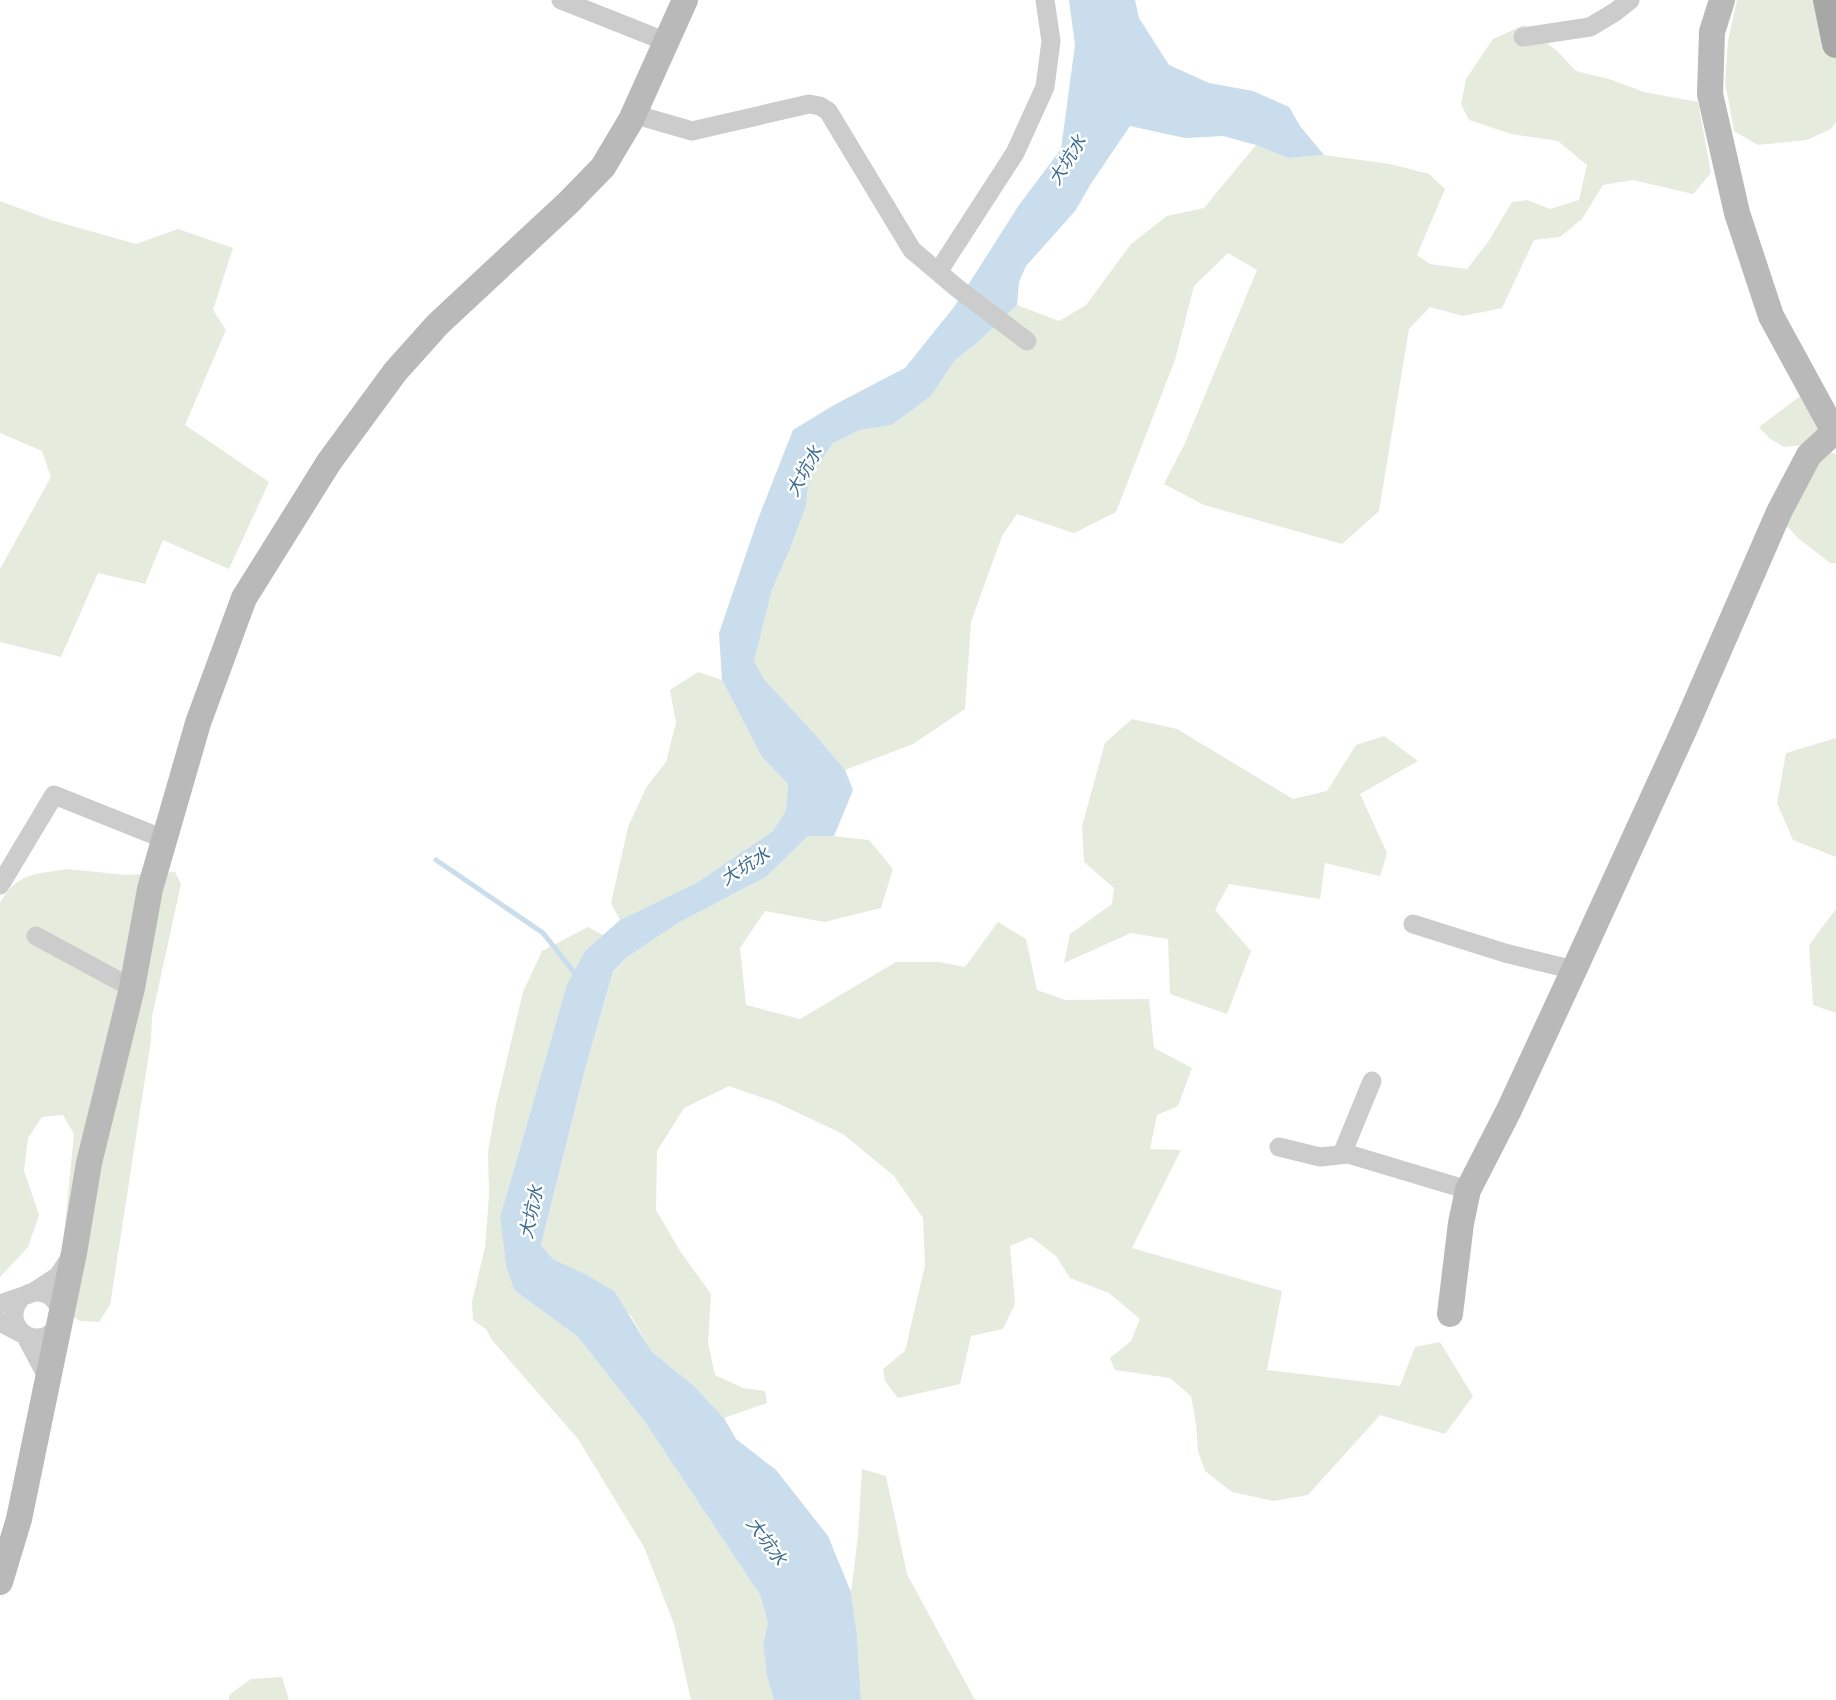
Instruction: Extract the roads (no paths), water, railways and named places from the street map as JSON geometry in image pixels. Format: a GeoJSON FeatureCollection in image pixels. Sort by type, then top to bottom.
{"type":"FeatureCollection","features":[{"type":"Feature","properties":{"kind":"main road"},"geometry":{"type":"LineString","coordinates":[[1827,0],[1836,44]]}},
{"type":"Feature","properties":{"kind":"street"},"geometry":{"type":"LineString","coordinates":[[561,0],[667,42]]}},
{"type":"Feature","properties":{"kind":"street"},"geometry":{"type":"LineString","coordinates":[[0,1582],[19,1519],[74,1253],[89,1163],[132,988],[150,889],[198,723],[244,598],[329,462],[395,372],[438,324],[568,203],[603,166],[633,114],[685,0]]}},
{"type":"Feature","properties":{"kind":"street"},"geometry":{"type":"LineString","coordinates":[[938,272],[1015,153],[1045,87],[1051,41],[1045,0]]}},
{"type":"Feature","properties":{"kind":"street"},"geometry":{"type":"LineString","coordinates":[[1523,37],[1590,27],[1615,12],[1630,0]]}},
{"type":"Feature","properties":{"kind":"street"},"geometry":{"type":"LineString","coordinates":[[1450,1314],[1461,1223],[1468,1190],[1510,1110],[1684,730],[1779,512],[1809,455],[1835,433],[1771,316],[1737,213],[1710,94],[1712,32],[1722,0]]}},
{"type":"Feature","properties":{"kind":"street"},"geometry":{"type":"LineString","coordinates":[[633,114],[692,132],[808,104],[820,106],[828,110],[912,250],[1004,325],[1027,341]]}},
{"type":"Feature","properties":{"kind":"street"},"geometry":{"type":"LineString","coordinates":[[0,885],[54,795],[164,839]]}},
{"type":"Feature","properties":{"kind":"street"},"geometry":{"type":"LineString","coordinates":[[1413,924],[1505,953],[1574,970]]}},
{"type":"Feature","properties":{"kind":"street"},"geometry":{"type":"LineString","coordinates":[[36,936],[132,988]]}},
{"type":"Feature","properties":{"kind":"street"},"geometry":{"type":"LineString","coordinates":[[1342,1154],[1372,1081]]}},
{"type":"Feature","properties":{"kind":"street"},"geometry":{"type":"LineString","coordinates":[[1280,1147],[1320,1157],[1348,1154],[1468,1190]]}},
{"type":"Feature","properties":{"kind":"street"},"geometry":{"type":"LineString","coordinates":[[48,1378],[25,1335],[18,1329],[14,1320],[14,1312],[24,1296],[58,1276],[74,1253]]}},
{"type":"Feature","properties":{"kind":"street"},"geometry":{"type":"LineString","coordinates":[[0,1304],[32,1293],[41,1292],[50,1296],[60,1310],[57,1328],[42,1338],[33,1338],[25,1335],[0,1322]]}},
{"type":"Feature","properties":{"kind":"water","name":"大坑水"},"geometry":{"type":"Polygon","coordinates":[[[1069,0],[1135,0],[1139,18],[1169,65],[1209,83],[1253,91],[1289,107],[1300,126],[1324,155],[1288,158],[1256,145],[1223,136],[1185,138],[1130,126],[1075,211],[1026,266],[1019,282],[1017,305],[976,344],[955,360],[931,396],[892,425],[860,430],[833,443],[809,479],[806,506],[772,590],[754,661],[764,679],[845,770],[853,790],[834,836],[808,836],[766,877],[678,923],[626,958],[613,972],[584,1073],[541,1245],[553,1259],[585,1274],[614,1291],[652,1352],[693,1385],[724,1418],[736,1439],[776,1470],[828,1536],[851,1592],[857,1635],[861,1700],[774,1700],[767,1676],[763,1644],[768,1623],[760,1595],[645,1422],[578,1337],[514,1290],[506,1266],[500,1217],[567,985],[585,951],[620,920],[698,882],[773,831],[786,810],[788,784],[762,757],[722,680],[719,633],[758,519],[793,430],[834,405],[905,368],[954,307],[1019,205],[1061,149],[1075,45],[1069,0]]]}},
{"type":"Feature","properties":{"kind":"waterway"},"geometry":{"type":"LineString","coordinates":[[436,860],[543,933],[577,976]]}}]}
